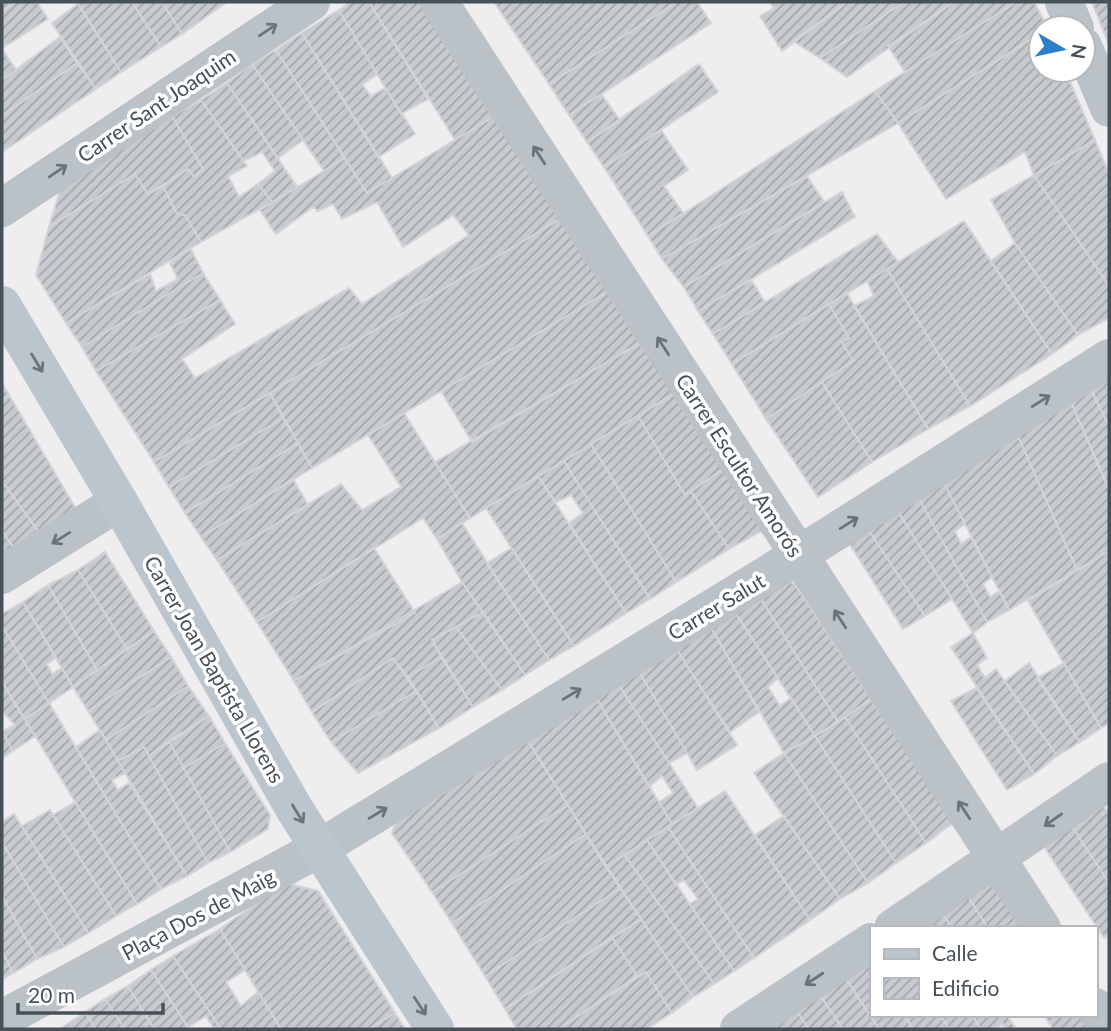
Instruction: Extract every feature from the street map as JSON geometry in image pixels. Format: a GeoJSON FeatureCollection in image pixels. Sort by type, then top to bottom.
{"type":"FeatureCollection","features":[{"type":"Feature","properties":{"kind":"street","name":"Carrer Sant Joaquim"},"geometry":{"type":"LineString","coordinates":[[2,208],[311,2]]}},
{"type":"Feature","properties":{"kind":"street","name":"Carrer Escultor Amorós"},"geometry":{"type":"LineString","coordinates":[[439,2],[1041,926]]}},
{"type":"Feature","properties":{"kind":"street"},"geometry":{"type":"LineString","coordinates":[[1097,79],[1109,108]]}},
{"type":"Feature","properties":{"kind":"street","name":"Carrer Joan Baptista Llorens"},"geometry":{"type":"LineString","coordinates":[[2,304],[320,848],[435,1029]]}},
{"type":"Feature","properties":{"kind":"street","name":"Carrer Salut"},"geometry":{"type":"LineString","coordinates":[[320,848],[799,555],[1109,358]]}},
{"type":"Feature","properties":{"kind":"street"},"geometry":{"type":"LineString","coordinates":[[2,575],[119,502]]}},
{"type":"Feature","properties":{"kind":"street"},"geometry":{"type":"LineString","coordinates":[[896,926],[1109,781]]}},
{"type":"Feature","properties":{"kind":"street","name":"Plaça Dos de Maig"},"geometry":{"type":"LineString","coordinates":[[2,1019],[320,848]]}},
{"type":"Feature","properties":{"kind":"street"},"geometry":{"type":"LineString","coordinates":[[739,1029],[870,943]]}},
{"type":"Feature","properties":{"kind":"street"},"geometry":{"type":"LineString","coordinates":[[1097,1010],[1109,1027]]}},
{"type":"Feature","properties":{"kind":"building"},"geometry":{"type":"Polygon","coordinates":[[[2,2],[16,2],[2,11],[2,2]]]}},
{"type":"Feature","properties":{"kind":"building"},"geometry":{"type":"Polygon","coordinates":[[[16,2],[37,2],[48,19],[2,48],[2,11],[16,2]]]}},
{"type":"Feature","properties":{"kind":"building"},"geometry":{"type":"Polygon","coordinates":[[[77,2],[132,2],[161,47],[121,72],[77,2]]]}},
{"type":"Feature","properties":{"kind":"building"},"geometry":{"type":"Polygon","coordinates":[[[132,2],[162,2],[182,34],[161,47],[132,2]]]}},
{"type":"Feature","properties":{"kind":"building"},"geometry":{"type":"Polygon","coordinates":[[[162,2],[227,2],[182,34],[162,2]]]}},
{"type":"Feature","properties":{"kind":"building"},"geometry":{"type":"Polygon","coordinates":[[[351,2],[369,2],[428,99],[401,114],[339,10],[351,2]]]}},
{"type":"Feature","properties":{"kind":"building"},"geometry":{"type":"Polygon","coordinates":[[[369,2],[426,2],[498,114],[455,140],[369,2]]]}},
{"type":"Feature","properties":{"kind":"building"},"geometry":{"type":"Polygon","coordinates":[[[494,2],[677,2],[549,84],[494,2]]]}},
{"type":"Feature","properties":{"kind":"building"},"geometry":{"type":"Polygon","coordinates":[[[677,2],[697,2],[711,23],[569,115],[549,84],[677,2]]]}},
{"type":"Feature","properties":{"kind":"building"},"geometry":{"type":"Polygon","coordinates":[[[770,2],[847,2],[782,51],[760,16],[774,8],[770,2]]]}},
{"type":"Feature","properties":{"kind":"building"},"geometry":{"type":"Polygon","coordinates":[[[847,2],[904,2],[820,58],[793,41],[847,2]]]}},
{"type":"Feature","properties":{"kind":"building"},"geometry":{"type":"Polygon","coordinates":[[[904,2],[954,2],[847,77],[820,58],[904,2]]]}},
{"type":"Feature","properties":{"kind":"building"},"geometry":{"type":"Polygon","coordinates":[[[954,2],[1016,2],[905,72],[888,46],[954,2]]]}},
{"type":"Feature","properties":{"kind":"building"},"geometry":{"type":"Polygon","coordinates":[[[1016,2],[1034,2],[1040,14],[1027,14],[1027,42],[898,123],[875,91],[1016,2]]]}},
{"type":"Feature","properties":{"kind":"building"},"geometry":{"type":"Polygon","coordinates":[[[1092,2],[1109,2],[1109,45],[1097,14],[1092,2]]]}},
{"type":"Feature","properties":{"kind":"building"},"geometry":{"type":"Polygon","coordinates":[[[78,4],[121,72],[96,89],[52,23],[78,4]]]}},
{"type":"Feature","properties":{"kind":"building"},"geometry":{"type":"Polygon","coordinates":[[[339,10],[377,74],[362,85],[371,96],[385,88],[415,134],[378,157],[302,33],[339,10]]]}},
{"type":"Feature","properties":{"kind":"building"},"geometry":{"type":"Polygon","coordinates":[[[302,33],[392,178],[367,193],[276,50],[302,33]]]}},
{"type":"Feature","properties":{"kind":"building"},"geometry":{"type":"Polygon","coordinates":[[[60,37],[77,63],[2,116],[2,80],[60,37]]]}},
{"type":"Feature","properties":{"kind":"building"},"geometry":{"type":"Polygon","coordinates":[[[1027,42],[1027,84],[1071,84],[1095,140],[1034,175],[1025,152],[946,199],[898,123],[1027,42]]]}},
{"type":"Feature","properties":{"kind":"building"},"geometry":{"type":"Polygon","coordinates":[[[2,49],[16,70],[2,80],[2,49]]]}},
{"type":"Feature","properties":{"kind":"building"},"geometry":{"type":"Polygon","coordinates":[[[276,50],[345,158],[324,171],[252,64],[276,50]]]}},
{"type":"Feature","properties":{"kind":"building"},"geometry":{"type":"Polygon","coordinates":[[[77,63],[96,89],[2,152],[2,116],[77,63]]]}},
{"type":"Feature","properties":{"kind":"building"},"geometry":{"type":"Polygon","coordinates":[[[252,64],[303,140],[278,158],[227,83],[252,64]]]}},
{"type":"Feature","properties":{"kind":"building"},"geometry":{"type":"Polygon","coordinates":[[[699,64],[718,92],[604,167],[587,142],[699,64]]]}},
{"type":"Feature","properties":{"kind":"building"},"geometry":{"type":"Polygon","coordinates":[[[227,83],[297,187],[272,202],[258,184],[275,171],[262,152],[244,161],[201,100],[227,83]]]}},
{"type":"Feature","properties":{"kind":"building"},"geometry":{"type":"Polygon","coordinates":[[[875,91],[898,123],[662,259],[648,236],[875,91]]]}},
{"type":"Feature","properties":{"kind":"building"},"geometry":{"type":"Polygon","coordinates":[[[601,94],[620,120],[587,142],[569,115],[601,94]]]}},
{"type":"Feature","properties":{"kind":"building"},"geometry":{"type":"Polygon","coordinates":[[[201,100],[247,166],[228,176],[239,197],[258,184],[272,202],[201,242],[185,215],[177,214],[163,186],[188,169],[194,177],[203,169],[172,116],[201,100]]]}},
{"type":"Feature","properties":{"kind":"building"},"geometry":{"type":"Polygon","coordinates":[[[498,114],[565,216],[154,462],[96,371],[220,300],[235,324],[182,359],[195,378],[349,288],[362,304],[469,235],[453,215],[403,247],[377,202],[342,219],[333,204],[318,211],[313,207],[276,234],[260,210],[345,158],[367,193],[498,114]]]}},
{"type":"Feature","properties":{"kind":"building"},"geometry":{"type":"Polygon","coordinates":[[[172,116],[203,169],[194,177],[188,169],[148,194],[135,174],[49,227],[60,190],[172,116]]]}},
{"type":"Feature","properties":{"kind":"building"},"geometry":{"type":"Polygon","coordinates":[[[661,130],[688,170],[664,186],[683,213],[648,236],[604,167],[661,130]]]}},
{"type":"Feature","properties":{"kind":"building"},"geometry":{"type":"Polygon","coordinates":[[[1095,140],[1109,174],[1109,286],[1034,175],[1095,140]]]}},
{"type":"Feature","properties":{"kind":"building"},"geometry":{"type":"Polygon","coordinates":[[[135,174],[148,194],[163,186],[177,214],[185,215],[201,242],[66,323],[36,275],[49,227],[135,174]]]}},
{"type":"Feature","properties":{"kind":"building"},"geometry":{"type":"Polygon","coordinates":[[[1034,175],[1109,286],[1109,318],[1078,335],[1015,243],[991,200],[1034,175]]]}},
{"type":"Feature","properties":{"kind":"building"},"geometry":{"type":"Polygon","coordinates":[[[807,176],[824,202],[684,287],[662,259],[807,176]]]}},
{"type":"Feature","properties":{"kind":"building"},"geometry":{"type":"Polygon","coordinates":[[[842,192],[855,217],[698,311],[684,287],[842,192]]]}},
{"type":"Feature","properties":{"kind":"building"},"geometry":{"type":"Polygon","coordinates":[[[565,216],[614,288],[312,468],[270,393],[565,216]]]}},
{"type":"Feature","properties":{"kind":"building"},"geometry":{"type":"Polygon","coordinates":[[[964,221],[1052,354],[970,406],[887,269],[964,221]]]}},
{"type":"Feature","properties":{"kind":"building"},"geometry":{"type":"Polygon","coordinates":[[[877,234],[898,262],[732,364],[713,334],[877,234]]]}},
{"type":"Feature","properties":{"kind":"building"},"geometry":{"type":"Polygon","coordinates":[[[1015,243],[1078,335],[1052,354],[991,261],[1015,243]]]}},
{"type":"Feature","properties":{"kind":"building"},"geometry":{"type":"Polygon","coordinates":[[[191,249],[203,273],[82,347],[66,323],[150,274],[156,291],[178,279],[170,263],[191,249]]]}},
{"type":"Feature","properties":{"kind":"building"},"geometry":{"type":"Polygon","coordinates":[[[887,269],[970,406],[928,429],[854,306],[874,296],[867,281],[887,269]]]}},
{"type":"Feature","properties":{"kind":"building"},"geometry":{"type":"Polygon","coordinates":[[[203,273],[220,300],[96,371],[82,347],[203,273]]]}},
{"type":"Feature","properties":{"kind":"building"},"geometry":{"type":"Polygon","coordinates":[[[751,280],[765,302],[713,334],[698,311],[751,280]]]}},
{"type":"Feature","properties":{"kind":"building"},"geometry":{"type":"Polygon","coordinates":[[[614,288],[645,340],[472,442],[441,391],[614,288]]]}},
{"type":"Feature","properties":{"kind":"building"},"geometry":{"type":"Polygon","coordinates":[[[847,293],[928,429],[872,462],[822,382],[853,361],[842,342],[849,338],[829,304],[847,293]]]}},
{"type":"Feature","properties":{"kind":"building"},"geometry":{"type":"Polygon","coordinates":[[[829,304],[849,338],[842,342],[853,361],[766,419],[732,364],[829,304]]]}},
{"type":"Feature","properties":{"kind":"building"},"geometry":{"type":"Polygon","coordinates":[[[645,340],[678,391],[470,518],[435,462],[645,340]]]}},
{"type":"Feature","properties":{"kind":"building"},"geometry":{"type":"Polygon","coordinates":[[[1109,379],[1109,424],[1108,424],[1091,390],[1109,379]]]}},
{"type":"Feature","properties":{"kind":"building"},"geometry":{"type":"Polygon","coordinates":[[[822,382],[872,462],[818,497],[766,419],[822,382]]]}},
{"type":"Feature","properties":{"kind":"building"},"geometry":{"type":"Polygon","coordinates":[[[2,383],[9,395],[2,400],[2,383]]]}},
{"type":"Feature","properties":{"kind":"building"},"geometry":{"type":"Polygon","coordinates":[[[1091,390],[1109,426],[1109,489],[1071,402],[1091,390]]]}},
{"type":"Feature","properties":{"kind":"building"},"geometry":{"type":"Polygon","coordinates":[[[678,391],[728,466],[685,495],[638,416],[678,391]]]}},
{"type":"Feature","properties":{"kind":"building"},"geometry":{"type":"Polygon","coordinates":[[[270,393],[283,418],[169,487],[154,462],[270,393]]]}},
{"type":"Feature","properties":{"kind":"building"},"geometry":{"type":"Polygon","coordinates":[[[9,395],[76,509],[38,531],[2,481],[2,400],[9,395]]]}},
{"type":"Feature","properties":{"kind":"building"},"geometry":{"type":"Polygon","coordinates":[[[1071,402],[1109,490],[1109,551],[1077,570],[1018,436],[1071,402]]]}},
{"type":"Feature","properties":{"kind":"building"},"geometry":{"type":"Polygon","coordinates":[[[404,413],[470,518],[437,539],[423,518],[257,622],[217,560],[341,484],[362,510],[401,487],[368,435],[404,413]]]}},
{"type":"Feature","properties":{"kind":"building"},"geometry":{"type":"Polygon","coordinates":[[[638,416],[685,495],[691,491],[729,549],[676,582],[591,444],[638,416]]]}},
{"type":"Feature","properties":{"kind":"building"},"geometry":{"type":"Polygon","coordinates":[[[283,418],[298,443],[185,513],[169,487],[283,418]]]}},
{"type":"Feature","properties":{"kind":"building"},"geometry":{"type":"Polygon","coordinates":[[[1018,436],[1077,570],[1009,610],[942,479],[1018,436]]]}},
{"type":"Feature","properties":{"kind":"building"},"geometry":{"type":"Polygon","coordinates":[[[298,443],[312,468],[201,537],[185,513],[298,443]]]}},
{"type":"Feature","properties":{"kind":"building"},"geometry":{"type":"Polygon","coordinates":[[[591,444],[676,582],[650,599],[564,461],[591,444]]]}},
{"type":"Feature","properties":{"kind":"building"},"geometry":{"type":"Polygon","coordinates":[[[564,461],[650,599],[626,613],[569,523],[583,513],[571,495],[556,502],[538,476],[564,461]]]}},
{"type":"Feature","properties":{"kind":"building"},"geometry":{"type":"Polygon","coordinates":[[[728,466],[767,528],[729,549],[691,491],[728,466]]]}},
{"type":"Feature","properties":{"kind":"building"},"geometry":{"type":"Polygon","coordinates":[[[538,476],[626,613],[574,646],[486,508],[538,476]]]}},
{"type":"Feature","properties":{"kind":"building"},"geometry":{"type":"Polygon","coordinates":[[[293,479],[308,505],[217,560],[201,537],[293,479]]]}},
{"type":"Feature","properties":{"kind":"building"},"geometry":{"type":"Polygon","coordinates":[[[942,479],[965,524],[955,531],[961,544],[971,537],[992,577],[983,584],[990,597],[1000,591],[1009,610],[987,622],[917,495],[942,479]]]}},
{"type":"Feature","properties":{"kind":"building"},"geometry":{"type":"Polygon","coordinates":[[[2,481],[38,531],[14,548],[2,531],[2,481]]]}},
{"type":"Feature","properties":{"kind":"building"},"geometry":{"type":"Polygon","coordinates":[[[917,495],[987,622],[973,633],[896,508],[917,495]]]}},
{"type":"Feature","properties":{"kind":"building"},"geometry":{"type":"Polygon","coordinates":[[[896,508],[952,599],[925,616],[866,526],[896,508]]]}},
{"type":"Feature","properties":{"kind":"building"},"geometry":{"type":"Polygon","coordinates":[[[462,523],[549,660],[525,675],[462,582],[437,539],[462,523]]]}},
{"type":"Feature","properties":{"kind":"building"},"geometry":{"type":"Polygon","coordinates":[[[866,526],[925,616],[903,629],[846,538],[866,526]]]}},
{"type":"Feature","properties":{"kind":"building"},"geometry":{"type":"Polygon","coordinates":[[[2,531],[14,548],[2,555],[2,531]]]}},
{"type":"Feature","properties":{"kind":"building"},"geometry":{"type":"Polygon","coordinates":[[[374,548],[415,613],[294,681],[257,622],[374,548]]]}},
{"type":"Feature","properties":{"kind":"building"},"geometry":{"type":"Polygon","coordinates":[[[512,548],[574,646],[549,660],[487,563],[512,548]]]}},
{"type":"Feature","properties":{"kind":"building"},"geometry":{"type":"Polygon","coordinates":[[[1109,551],[1109,723],[1101,728],[1028,601],[1109,551]]]}},
{"type":"Feature","properties":{"kind":"building"},"geometry":{"type":"Polygon","coordinates":[[[105,552],[154,631],[127,649],[78,570],[105,552]]]}},
{"type":"Feature","properties":{"kind":"building"},"geometry":{"type":"Polygon","coordinates":[[[78,570],[127,649],[97,670],[48,585],[78,570]]]}},
{"type":"Feature","properties":{"kind":"building"},"geometry":{"type":"Polygon","coordinates":[[[780,580],[794,583],[871,699],[838,722],[758,594],[780,580]]]}},
{"type":"Feature","properties":{"kind":"building"},"geometry":{"type":"Polygon","coordinates":[[[462,582],[483,612],[432,640],[441,657],[408,677],[393,658],[312,712],[294,681],[462,582]]]}},
{"type":"Feature","properties":{"kind":"building"},"geometry":{"type":"Polygon","coordinates":[[[48,585],[97,670],[73,687],[23,602],[48,585]]]}},
{"type":"Feature","properties":{"kind":"building"},"geometry":{"type":"Polygon","coordinates":[[[758,594],[838,722],[815,736],[733,609],[758,594]]]}},
{"type":"Feature","properties":{"kind":"building"},"geometry":{"type":"Polygon","coordinates":[[[23,602],[56,657],[47,664],[52,674],[62,668],[73,687],[49,703],[2,626],[2,614],[23,602]]]}},
{"type":"Feature","properties":{"kind":"building"},"geometry":{"type":"Polygon","coordinates":[[[733,609],[778,678],[768,687],[780,706],[791,698],[815,736],[784,753],[709,624],[733,609]]]}},
{"type":"Feature","properties":{"kind":"building"},"geometry":{"type":"Polygon","coordinates":[[[483,612],[525,675],[502,690],[456,627],[483,612]]]}},
{"type":"Feature","properties":{"kind":"building"},"geometry":{"type":"Polygon","coordinates":[[[709,624],[759,712],[730,732],[674,645],[709,624]]]}},
{"type":"Feature","properties":{"kind":"building"},"geometry":{"type":"Polygon","coordinates":[[[2,626],[49,703],[25,719],[2,682],[2,626]]]}},
{"type":"Feature","properties":{"kind":"building"},"geometry":{"type":"Polygon","coordinates":[[[456,627],[502,690],[473,707],[432,640],[456,627]]]}},
{"type":"Feature","properties":{"kind":"building"},"geometry":{"type":"Polygon","coordinates":[[[154,631],[171,657],[88,711],[73,687],[154,631]]]}},
{"type":"Feature","properties":{"kind":"building"},"geometry":{"type":"Polygon","coordinates":[[[973,633],[987,658],[977,665],[985,678],[996,669],[1057,756],[1034,774],[951,647],[973,633]]]}},
{"type":"Feature","properties":{"kind":"building"},"geometry":{"type":"Polygon","coordinates":[[[674,645],[737,745],[697,770],[637,668],[674,645]]]}},
{"type":"Feature","properties":{"kind":"building"},"geometry":{"type":"Polygon","coordinates":[[[171,657],[188,686],[106,740],[88,711],[171,657]]]}},
{"type":"Feature","properties":{"kind":"building"},"geometry":{"type":"Polygon","coordinates":[[[441,657],[473,707],[439,728],[408,677],[441,657]]]}},
{"type":"Feature","properties":{"kind":"building"},"geometry":{"type":"Polygon","coordinates":[[[393,658],[416,691],[331,742],[312,712],[393,658]]]}},
{"type":"Feature","properties":{"kind":"building"},"geometry":{"type":"Polygon","coordinates":[[[1029,663],[1080,742],[1057,756],[1005,681],[1029,663]]]}},
{"type":"Feature","properties":{"kind":"building"},"geometry":{"type":"Polygon","coordinates":[[[1064,663],[1101,728],[1080,742],[1037,678],[1064,663]]]}},
{"type":"Feature","properties":{"kind":"building"},"geometry":{"type":"Polygon","coordinates":[[[637,668],[687,753],[669,763],[617,682],[637,668]]]}},
{"type":"Feature","properties":{"kind":"building"},"geometry":{"type":"Polygon","coordinates":[[[2,682],[35,736],[13,751],[2,732],[15,725],[2,711],[2,682]]]}},
{"type":"Feature","properties":{"kind":"building"},"geometry":{"type":"Polygon","coordinates":[[[617,682],[698,808],[672,824],[659,802],[673,793],[662,776],[649,787],[594,694],[617,682]]]}},
{"type":"Feature","properties":{"kind":"building"},"geometry":{"type":"Polygon","coordinates":[[[188,686],[209,716],[149,756],[144,747],[118,761],[106,740],[188,686]]]}},
{"type":"Feature","properties":{"kind":"building"},"geometry":{"type":"Polygon","coordinates":[[[976,688],[1034,774],[1007,790],[951,701],[976,688]]]}},
{"type":"Feature","properties":{"kind":"building"},"geometry":{"type":"Polygon","coordinates":[[[416,691],[439,728],[358,773],[331,742],[416,691]]]}},
{"type":"Feature","properties":{"kind":"building"},"geometry":{"type":"Polygon","coordinates":[[[594,694],[672,824],[606,867],[525,736],[594,694]]]}},
{"type":"Feature","properties":{"kind":"building"},"geometry":{"type":"Polygon","coordinates":[[[871,699],[954,822],[926,843],[845,717],[871,699]]]}},
{"type":"Feature","properties":{"kind":"building"},"geometry":{"type":"Polygon","coordinates":[[[49,703],[161,889],[137,904],[25,719],[49,703]]]}},
{"type":"Feature","properties":{"kind":"building"},"geometry":{"type":"Polygon","coordinates":[[[209,716],[225,743],[184,768],[169,741],[209,716]]]}},
{"type":"Feature","properties":{"kind":"building"},"geometry":{"type":"Polygon","coordinates":[[[845,717],[926,843],[896,863],[815,736],[845,717]]]}},
{"type":"Feature","properties":{"kind":"building"},"geometry":{"type":"Polygon","coordinates":[[[100,730],[125,773],[112,780],[118,790],[129,783],[187,876],[161,889],[76,747],[100,730]]]}},
{"type":"Feature","properties":{"kind":"building"},"geometry":{"type":"Polygon","coordinates":[[[2,731],[13,751],[2,758],[2,731]]]}},
{"type":"Feature","properties":{"kind":"building"},"geometry":{"type":"Polygon","coordinates":[[[525,736],[568,805],[432,892],[392,833],[397,818],[525,736]]]}},
{"type":"Feature","properties":{"kind":"building"},"geometry":{"type":"Polygon","coordinates":[[[815,736],[896,863],[868,883],[784,753],[815,736]]]}},
{"type":"Feature","properties":{"kind":"building"},"geometry":{"type":"Polygon","coordinates":[[[169,741],[230,852],[208,863],[149,756],[169,741]]]}},
{"type":"Feature","properties":{"kind":"building"},"geometry":{"type":"Polygon","coordinates":[[[225,743],[270,815],[268,829],[230,852],[184,768],[225,743]]]}},
{"type":"Feature","properties":{"kind":"building"},"geometry":{"type":"Polygon","coordinates":[[[144,747],[208,863],[187,876],[118,761],[144,747]]]}},
{"type":"Feature","properties":{"kind":"building"},"geometry":{"type":"Polygon","coordinates":[[[784,753],[868,883],[840,899],[754,773],[784,753]]]}},
{"type":"Feature","properties":{"kind":"building"},"geometry":{"type":"Polygon","coordinates":[[[725,791],[810,920],[754,958],[668,827],[725,791]]]}},
{"type":"Feature","properties":{"kind":"building"},"geometry":{"type":"Polygon","coordinates":[[[75,802],[137,904],[116,916],[53,815],[75,802]]]}},
{"type":"Feature","properties":{"kind":"building"},"geometry":{"type":"Polygon","coordinates":[[[1102,804],[1109,815],[1109,883],[1071,825],[1102,804]]]}},
{"type":"Feature","properties":{"kind":"building"},"geometry":{"type":"Polygon","coordinates":[[[568,805],[586,834],[452,923],[432,892],[568,805]]]}},
{"type":"Feature","properties":{"kind":"building"},"geometry":{"type":"Polygon","coordinates":[[[50,810],[116,916],[88,933],[22,826],[50,810]]]}},
{"type":"Feature","properties":{"kind":"building"},"geometry":{"type":"Polygon","coordinates":[[[14,814],[88,933],[64,947],[2,842],[2,822],[14,814]]]}},
{"type":"Feature","properties":{"kind":"building"},"geometry":{"type":"Polygon","coordinates":[[[784,816],[840,899],[810,920],[755,835],[784,816]]]}},
{"type":"Feature","properties":{"kind":"building"},"geometry":{"type":"Polygon","coordinates":[[[1071,825],[1109,883],[1109,935],[1104,938],[1041,842],[1071,825]]]}},
{"type":"Feature","properties":{"kind":"building"},"geometry":{"type":"Polygon","coordinates":[[[668,827],[754,958],[734,971],[690,904],[698,899],[684,880],[676,885],[647,840],[668,827]]]}},
{"type":"Feature","properties":{"kind":"building"},"geometry":{"type":"Polygon","coordinates":[[[586,834],[621,888],[485,976],[452,923],[586,834]]]}},
{"type":"Feature","properties":{"kind":"building"},"geometry":{"type":"Polygon","coordinates":[[[647,840],[734,971],[714,984],[625,855],[647,840]]]}},
{"type":"Feature","properties":{"kind":"building"},"geometry":{"type":"Polygon","coordinates":[[[2,842],[64,947],[37,959],[2,896],[2,842]]]}},
{"type":"Feature","properties":{"kind":"building"},"geometry":{"type":"Polygon","coordinates":[[[625,855],[714,984],[693,997],[606,867],[625,855]]]}},
{"type":"Feature","properties":{"kind":"building"},"geometry":{"type":"Polygon","coordinates":[[[992,875],[1025,926],[987,926],[967,895],[992,875]]]}},
{"type":"Feature","properties":{"kind":"building"},"geometry":{"type":"Polygon","coordinates":[[[285,883],[318,891],[395,1013],[369,1029],[281,1029],[220,929],[285,883]]]}},
{"type":"Feature","properties":{"kind":"building"},"geometry":{"type":"Polygon","coordinates":[[[621,888],[641,919],[505,1009],[485,976],[621,888]]]}},
{"type":"Feature","properties":{"kind":"building"},"geometry":{"type":"Polygon","coordinates":[[[967,895],[987,926],[951,926],[942,912],[967,895]]]}},
{"type":"Feature","properties":{"kind":"building"},"geometry":{"type":"Polygon","coordinates":[[[2,896],[37,959],[13,973],[2,951],[2,896]]]}},
{"type":"Feature","properties":{"kind":"building"},"geometry":{"type":"Polygon","coordinates":[[[942,912],[951,926],[919,926],[942,912]]]}},
{"type":"Feature","properties":{"kind":"building"},"geometry":{"type":"Polygon","coordinates":[[[641,919],[693,997],[672,1013],[646,972],[637,976],[612,937],[641,919]]]}},
{"type":"Feature","properties":{"kind":"building"},"geometry":{"type":"Polygon","coordinates":[[[220,929],[245,970],[226,982],[241,1006],[258,992],[281,1029],[221,1029],[173,956],[220,929]]]}},
{"type":"Feature","properties":{"kind":"building"},"geometry":{"type":"Polygon","coordinates":[[[612,937],[637,976],[558,1029],[517,1029],[505,1009],[612,937]]]}},
{"type":"Feature","properties":{"kind":"building"},"geometry":{"type":"Polygon","coordinates":[[[2,951],[13,973],[2,979],[2,951]]]}},
{"type":"Feature","properties":{"kind":"building"},"geometry":{"type":"Polygon","coordinates":[[[173,956],[221,1029],[214,1029],[206,1016],[188,1027],[151,970],[173,956]]]}},
{"type":"Feature","properties":{"kind":"building"},"geometry":{"type":"Polygon","coordinates":[[[870,960],[870,1015],[845,977],[870,960]]]}},
{"type":"Feature","properties":{"kind":"building"},"geometry":{"type":"Polygon","coordinates":[[[151,970],[190,1029],[154,1029],[128,986],[151,970]]]}},
{"type":"Feature","properties":{"kind":"building"},"geometry":{"type":"Polygon","coordinates":[[[646,972],[672,1013],[646,1029],[558,1029],[646,972]]]}},
{"type":"Feature","properties":{"kind":"building"},"geometry":{"type":"Polygon","coordinates":[[[845,977],[879,1029],[843,1029],[818,992],[845,977]]]}},
{"type":"Feature","properties":{"kind":"building"},"geometry":{"type":"Polygon","coordinates":[[[128,986],[154,1029],[125,1029],[105,999],[128,986]]]}},
{"type":"Feature","properties":{"kind":"building"},"geometry":{"type":"Polygon","coordinates":[[[818,992],[843,1029],[809,1029],[795,1008],[818,992]]]}},
{"type":"Feature","properties":{"kind":"building"},"geometry":{"type":"Polygon","coordinates":[[[105,999],[125,1029],[96,1029],[85,1012],[105,999]]]}},
{"type":"Feature","properties":{"kind":"building"},"geometry":{"type":"Polygon","coordinates":[[[795,1008],[809,1029],[759,1029],[795,1008]]]}},
{"type":"Feature","properties":{"kind":"building"},"geometry":{"type":"Polygon","coordinates":[[[85,1012],[96,1029],[60,1029],[85,1012]]]}},
{"type":"Feature","properties":{"kind":"building"},"geometry":{"type":"Polygon","coordinates":[[[395,1013],[405,1029],[369,1029],[395,1013]]]}},
{"type":"Feature","properties":{"kind":"building"},"geometry":{"type":"Polygon","coordinates":[[[871,1017],[906,1017],[913,1029],[879,1029],[871,1017]]]}},
{"type":"Feature","properties":{"kind":"building"},"geometry":{"type":"Polygon","coordinates":[[[906,1017],[942,1017],[949,1029],[913,1029],[906,1017]]]}},
{"type":"Feature","properties":{"kind":"building"},"geometry":{"type":"Polygon","coordinates":[[[942,1017],[973,1017],[981,1029],[949,1029],[942,1017]]]}},
{"type":"Feature","properties":{"kind":"building"},"geometry":{"type":"Polygon","coordinates":[[[973,1017],[1008,1017],[1016,1029],[1006,1029],[1003,1024],[993,1029],[981,1029],[973,1017]]]}},
{"type":"Feature","properties":{"kind":"building"},"geometry":{"type":"Polygon","coordinates":[[[1045,1017],[1083,1017],[1091,1029],[1053,1029],[1045,1017]]]}}]}
